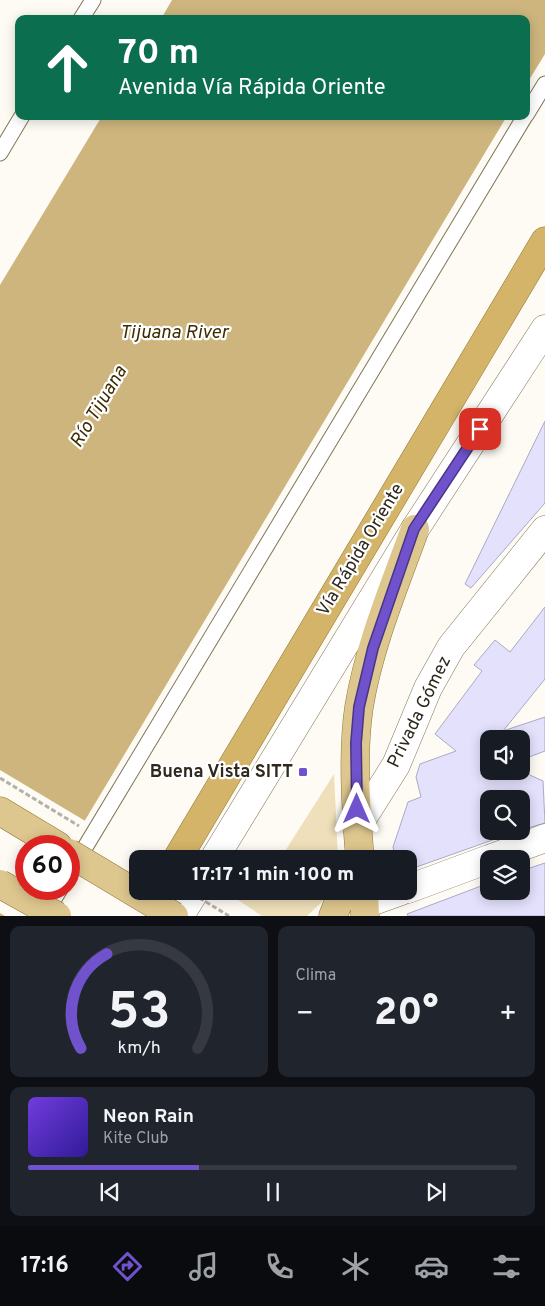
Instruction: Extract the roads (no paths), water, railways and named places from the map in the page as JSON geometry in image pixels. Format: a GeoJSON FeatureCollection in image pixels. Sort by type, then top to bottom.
{"type":"FeatureCollection","features":[{"type":"Feature","properties":{"kind":"highway","name":"Vía Rápida Oriente"},"geometry":{"type":"LineString","coordinates":[[182,850],[545,241]]}},
{"type":"Feature","properties":{"kind":"highway"},"geometry":{"type":"LineString","coordinates":[[142,916],[152,900]]}},
{"type":"Feature","properties":{"kind":"main road"},"geometry":{"type":"LineString","coordinates":[[219,850],[414,529],[545,329]]}},
{"type":"Feature","properties":{"kind":"main road"},"geometry":{"type":"LineString","coordinates":[[359,850],[356,743],[359,707],[373,648],[414,529]]}},
{"type":"Feature","properties":{"kind":"main road","name":"Privada Gómez"},"geometry":{"type":"LineString","coordinates":[[357,827],[396,765],[428,688],[451,648],[545,530]]}},
{"type":"Feature","properties":{"kind":"main road"},"geometry":{"type":"LineString","coordinates":[[0,811],[40,835]]}},
{"type":"Feature","properties":{"kind":"main road"},"geometry":{"type":"LineString","coordinates":[[353,850],[357,827]]}},
{"type":"Feature","properties":{"kind":"main road"},"geometry":{"type":"LineString","coordinates":[[513,850],[545,838]]}},
{"type":"Feature","properties":{"kind":"main road"},"geometry":{"type":"LineString","coordinates":[[80,860],[174,916]]}},
{"type":"Feature","properties":{"kind":"main road"},"geometry":{"type":"LineString","coordinates":[[417,886],[480,862]]}},
{"type":"Feature","properties":{"kind":"main road"},"geometry":{"type":"LineString","coordinates":[[0,884],[57,916]]}},
{"type":"Feature","properties":{"kind":"main road"},"geometry":{"type":"LineString","coordinates":[[180,916],[190,900]]}},
{"type":"Feature","properties":{"kind":"main road"},"geometry":{"type":"LineString","coordinates":[[332,916],[359,901]]}},
{"type":"Feature","properties":{"kind":"lane"},"geometry":{"type":"LineString","coordinates":[[84,15],[93,0]]}},
{"type":"Feature","properties":{"kind":"lane"},"geometry":{"type":"LineString","coordinates":[[530,109],[545,84]]}},
{"type":"Feature","properties":{"kind":"lane"},"geometry":{"type":"LineString","coordinates":[[0,153],[20,120]]}},
{"type":"Feature","properties":{"kind":"lane"},"geometry":{"type":"LineString","coordinates":[[80,856],[524,120]]}},
{"type":"Feature","properties":{"kind":"lane"},"geometry":{"type":"LineString","coordinates":[[43,916],[53,900]]}},
{"type":"Feature","properties":{"kind":"water"},"geometry":{"type":"Polygon","coordinates":[[[172,0],[545,0],[545,54],[530,78],[530,15],[163,15],[172,0]]]}},
{"type":"Feature","properties":{"kind":"water","name":"Tijuana River"},"geometry":{"type":"Polygon","coordinates":[[[100,120],[505,120],[76,835],[15,835],[15,900],[27,900],[27,916],[0,916],[0,285],[100,120]]]}},
{"type":"Feature","properties":{"kind":"place","name":"Buena Vista SITT"},"geometry":{"type":"Point","coordinates":[303,772]}},
{"type":"Feature","properties":{"kind":"water label","name":"Río Tijuana"},"geometry":{"type":"Point","coordinates":[99,407]}}]}
